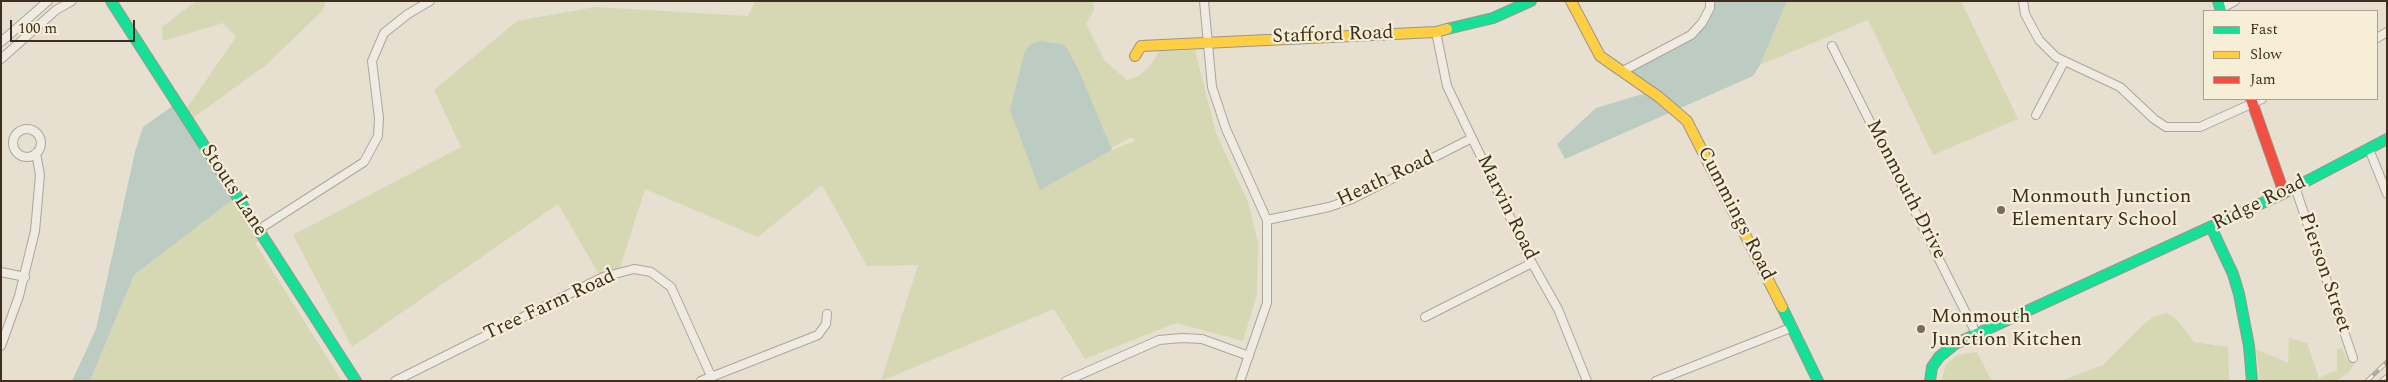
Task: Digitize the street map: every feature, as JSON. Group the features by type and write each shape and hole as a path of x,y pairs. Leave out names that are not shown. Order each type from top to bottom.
{"street":[{"path":"1,42 48,1"},
{"path":"1,60 56,10 72,1"},
{"name":"Stouts Lane","path":"111,1 356,381"},
{"path":"258,230 364,162 378,136 379,118 372,60 384,33 408,14 430,1"},
{"path":"1204,1 1212,87 1223,121 1267,220 1267,303 1240,381"},
{"name":"Stafford Road","path":"1135,56 1142,46 1436,32 1493,18 1531,1"},
{"name":"Cummings Road","path":"1571,1 1600,56 1623,71 1687,121 1793,328 1818,381"},
{"path":"1623,71 1690,35 1702,23 1710,8 1710,1"},
{"path":"2023,1 2025,14 2039,40 2056,57 2120,87 2154,119 2166,127 2200,127 2255,100 2284,193"},
{"path":"2220,7 2235,1"},
{"path":"28,18 36,28"},
{"name":"Marvin Road","path":"1436,32 1446,86 1532,263 1558,309 1586,381"},
{"name":"Monmouth Drive","path":"1832,46 1977,335"},
{"path":"2036,115 2064,62"},
{"name":"Heath Road","path":"1267,220 1329,207 1352,198 1472,138"},
{"name":"Ridge Road","path":"1930,381 1932,367 1938,357 1955,344 2295,188 2387,139"},
{"path":"2369,149 2387,194"},
{"path":"1,346 25,277 35,230 40,192 39,166 36,153"},
{"name":"Pierson Street","path":"2295,188 2352,358"},
{"path":"2211,227 2233,274 2239,294 2249,346 2252,381"},
{"path":"1426,317 1532,263"},
{"name":"Tree Farm Road","path":"395,381 603,277 634,269 651,272 671,287 711,376"},
{"path":"1,272 25,277"},
{"path":"701,381 818,335 826,324 827,314"},
{"path":"1656,381 1793,328"},
{"path":"1066,381 1159,340 1166,339 1202,339 1249,356"}],"green space":[{"path":"196,1 326,1 323,10 266,65 193,118 190,128 187,108 236,37 223,23 163,41 162,27"},
{"path":"755,1 1093,1 1094,10 1086,24 1105,61 1127,80 1139,76 1150,66 1159,51 1195,50 1216,133 1248,202 1258,243 1257,294 1243,341 1176,323 1085,359 1054,309 881,381 918,265 867,266 822,185 758,237 645,189 618,274 603,281 558,204 352,347 293,235 461,147 434,90 517,21 595,7 748,16","holes":["1080,73 1111,148 1131,137 1135,141 1112,150 1040,190"]},
{"path":"1787,1 1961,1 2018,119 1933,155 1868,20 1760,65"},
{"path":"240,194 266,237 255,243 342,381 90,381 134,275"},
{"path":"2167,313 2178,321 2194,342 2228,347 2229,381 2061,381 2103,365 2143,325 2153,317"},
{"path":"2289,338 2307,343 2319,378 2337,370 2337,349 2342,348 2347,360 2356,361 2349,372 2337,381 2260,381 2256,349 2288,363"},
{"path":"1977,352 1992,381 1941,381 1946,365 1957,355"}],"shaded area":[{"path":"1708,1 1787,1 1760,65 1753,76 1565,159 1557,144 1596,108 1649,92 1621,72 1706,24"},
{"path":"1041,41 1065,45 1080,73 1112,150 1040,190 1010,110 1025,51 1031,44"},
{"path":"181,100 187,108 190,128 240,194 134,275 90,381 72,381 96,329 135,152 143,127"}],"railway":[{"path":"2367,381 2387,362"},
{"path":"2381,381 2387,376"}],"traffic: fast":[{"path":"111,1 356,381"},
{"path":"1447,29 1493,18 1531,1"},
{"path":"2218,1 2221,10"},
{"path":"1930,381 1932,367 1939,357 1955,344 2284,193 2387,139"},
{"path":"2211,227 2233,274 2239,294 2249,346 2252,381"},
{"path":"1782,307 1818,381"}],"traffic: slow":[{"path":"1571,1 1600,56 1659,97 1687,121 1782,307"},
{"path":"1135,56 1141,46 1436,32 1447,29"}],"traffic: jam":[{"path":"2251,100 2284,193"}],"place":[{"name":"Monmouth Junction Elementary School","path":"2001,210"},
{"name":"Monmouth Junction Kitchen","path":"1921,329"}]}
